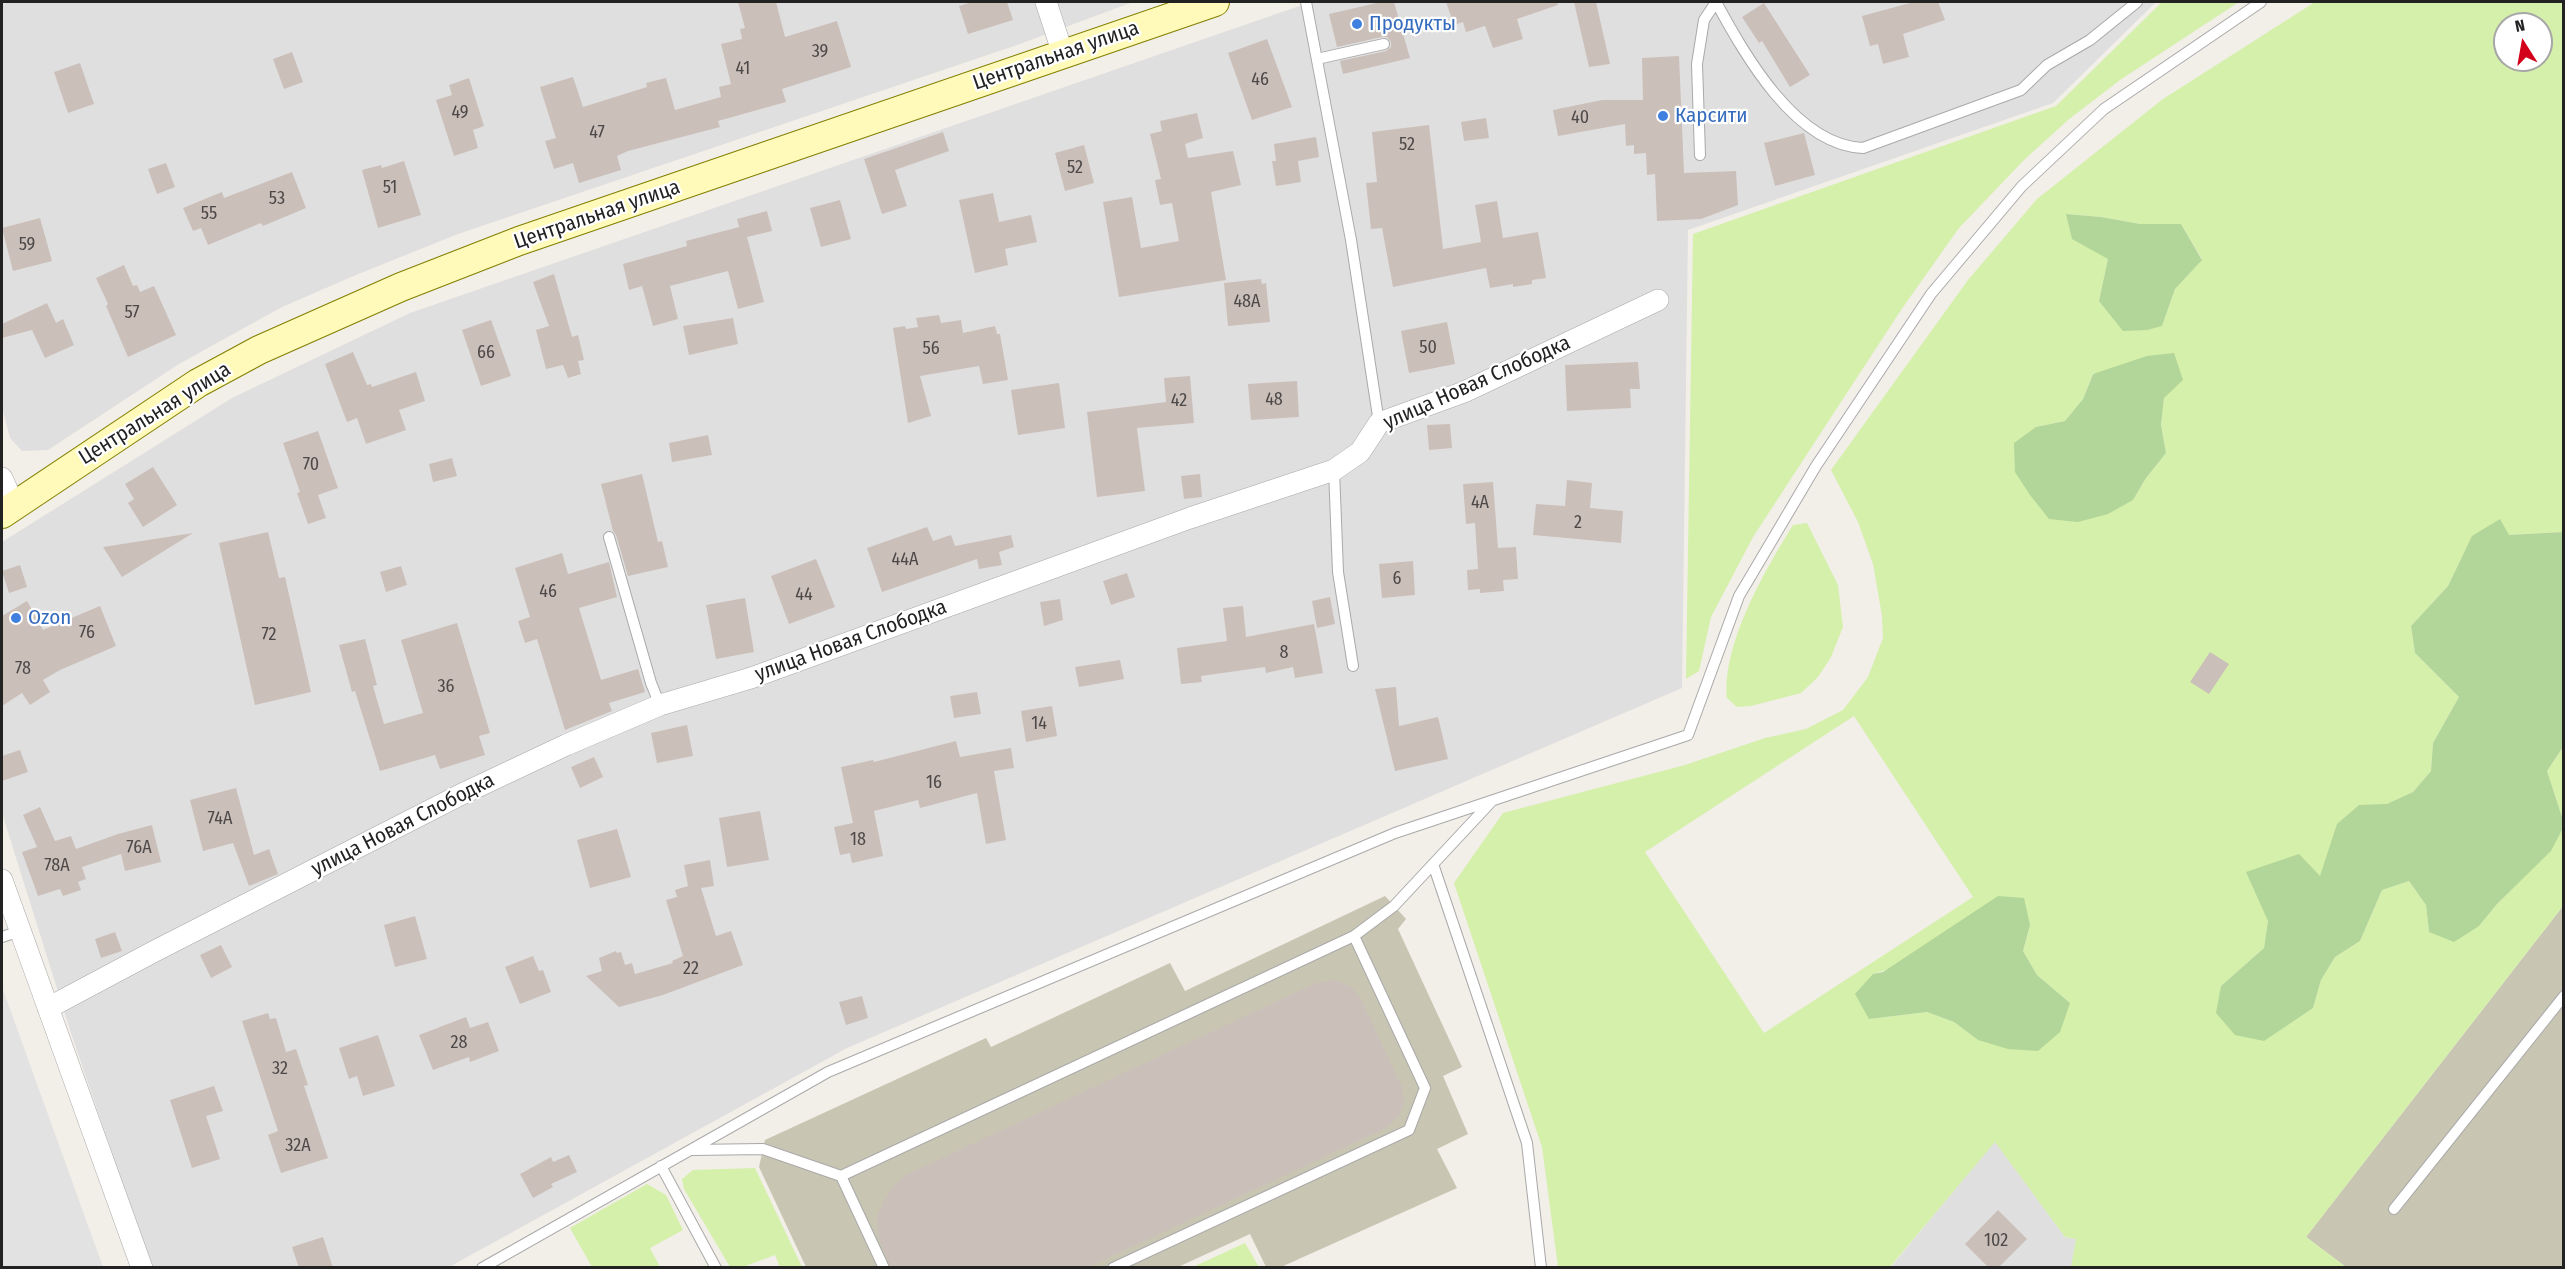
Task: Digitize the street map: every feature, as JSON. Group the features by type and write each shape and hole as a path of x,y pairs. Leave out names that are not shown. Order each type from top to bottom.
{"main road":[{"name":"Центральная улица","path":"8,509 198,383 316,323 519,241 1215,2"}],"street":[{"path":"1046,2 1063,54"},
{"name":"улица Новая Слободка","path":"48,1008 460,795 660,705 751,678 1190,518 1334,470 1360,452 1379,423 1464,392 1658,300"},
{"path":"2,478 8,509"},
{"path":"2,880 11,934 48,1008 142,1268"}],"lane":[{"path":"1306,2 1351,240 1379,423"},
{"path":"1700,155 1697,64 1704,20 1716,2 1769,84 1798,119 1826,138 1847,148 1863,148 2021,90 2047,65 2090,40 2137,2"},
{"path":"482,1268 828,1072 1395,832 1688,735 1739,596 1816,466 1931,294 2022,186 2104,109 2261,2"},
{"path":"1317,59 1384,44"},
{"path":"1334,470 1338,572 1353,666"},
{"path":"609,537 651,683 660,705"},
{"path":"689,1150 763,1149 841,1176 1354,936 1394,906 1493,800"},
{"path":"1433,864 1527,1143 1541,1268"},
{"path":"1113,1268 1409,1130 1425,1088 1354,936"},
{"path":"2394,1209 2564,996"},
{"path":"661,1166 716,1268"},
{"path":"841,1176 884,1268"}],"shaded area":[{"path":"2,2 1133,2 1017,45 458,234 356,275 282,307 179,364 48,450 22,451 10,438 2,407"},
{"path":"1311,2 2156,2 2053,103 1688,230 1682,688 847,1048 449,1267 151,1267 71,1033 2,813 2,542 232,398 410,313"},
{"path":"1385,896 1406,919 1398,929 1462,1067 1443,1076 1468,1134 1437,1149 1457,1188 1281,1267 1266,1267 1250,1234 1178,1267 806,1267 759,1167 765,1140 986,1038 991,1047 1170,963 1185,991"},
{"path":"2563,906 2563,1267 2346,1267 2306,1237"},
{"path":"2,987 103,1267 2,1267"},
{"path":"1995,1141 2065,1237 2077,1239 2071,1267 1890,1268"}],"green space":[{"path":"2162,2 2239,2 2120,80 2068,120 2024,160 1959,228 1901,310 1753,537 1711,617 1699,671 1686,679 1693,234 2056,106"},
{"path":"2315,2 2563,2 2563,532 2472,537 2448,586 2411,626 2415,653 2459,697 2433,743 2431,771 2413,792 2387,805 2359,805 2320,876 2268,921 2264,948 2221,986 2313,1008 2321,980 2335,957 2360,941 2382,890 2409,881 2426,905 2429,932 2479,926 2497,904 2550,851 2563,828 2563,906 2306,1237 2346,1267 2071,1267 2076,1239 2065,1237 1995,1142 1890,1267 1558,1267 1542,1147 1454,883 1503,813 1685,765 1765,738 1806,729 1843,710 1868,677 1883,638 1882,616 1873,564 1858,522 1831,470 1968,280 2037,199 2163,99","holes":["2066,214 2140,224 2181,224 2202,259 2175,289 2162,326 2099,301 2108,259","2093,373 2164,398 2161,425 2166,453 2146,478 2133,500 2036,427 2065,421 2083,399","1854,716 1973,897 1764,1033 1645,852","2030,925 2023,951 2037,975 2070,1003 1978,1040 1954,1022 1927,1012 1869,1019 1873,974"]},
{"path":"2066,214 2140,224 2181,224 2202,260 2175,289 2162,326 2147,330 2123,331 2099,301 2108,259 2072,239"},
{"path":"2174,353 2183,380 2164,398 2161,425 2166,453 2146,478 2133,500 2108,514 2078,522 2049,519 2015,472 2014,443 2036,427 2065,421 2083,399 2093,374 2147,356"},
{"path":"2500,519 2509,535 2563,532 2563,747 2547,771 2563,820 2563,828 2551,851 2497,904 2479,926 2454,942 2429,932 2426,905 2409,881 2382,890 2360,941 2335,957 2321,980 2313,1008 2264,1041 2235,1035 2216,1013 2221,986 2264,948 2268,921 2246,872 2299,854 2320,876 2337,824 2359,805 2387,804 2413,792 2431,771 2433,743 2459,697 2415,653 2411,626 2448,586 2472,536"},
{"path":"1807,523 1838,585 1843,627 1831,657 1818,677 1801,693 1751,706 1737,707 1727,698 1727,677 1738,631 1758,585 1793,525"},
{"path":"2563,747 2563,820 2547,771"},
{"path":"1998,896 2024,898 2030,925 2023,951 2037,975 2070,1003 2060,1032 2038,1051 2008,1049 1978,1040 1954,1022 1927,1012 1869,1019 1855,994 1873,974 1883,972"},
{"path":"755,1168 802,1267 780,1267 775,1255 743,1267 730,1267 684,1189 682,1179 693,1170"},
{"path":"647,1184 666,1195 683,1230 650,1248 660,1267 592,1267 570,1228"},
{"path":"1245,1243 1259,1267 1193,1267"}],"building":[{"path":"738,2 776,2 785,37 837,21 851,67 782,89 786,102 718,121 720,127 628,151 617,156 621,170 579,183 573,163 554,169 545,141 556,138 540,87 573,77 583,107 647,87 646,83 666,78 675,110 721,97 719,87 731,84 721,44 742,39 740,29 745,28"},
{"path":"972,2 1007,2 1013,20 968,34 959,6"},
{"path":"1381,2 1394,2 1410,58 1343,74 1340,61 1386,51 1391,47 1391,42 1387,37 1382,37 1337,47 1329,14"},
{"path":"1446,2 1557,2 1558,5 1517,19 1523,39 1493,48 1485,26 1466,32 1463,22 1454,25"},
{"path":"1574,2 1596,2 1610,64 1589,67"},
{"path":"1914,2 1938,2 1945,20 1903,34 1909,57 1883,64 1878,44 1870,46 1862,16"},
{"path":"1764,3 1810,75 1790,87 1762,41 1759,43 1742,17"},
{"path":"1267,39 1292,107 1252,120 1228,53"},
{"path":"292,52 303,82 284,89 273,59"},
{"path":"1679,56 1684,173 1736,171 1738,205 1701,219 1657,221 1655,174 1647,175 1646,153 1634,154 1634,145 1626,146 1625,124 1558,136 1553,110 1602,100 1643,100 1642,58"},
{"path":"80,63 94,104 68,113 54,72"},
{"path":"469,78 484,126 473,130 478,148 454,156 436,100 452,95 449,85"},
{"path":"1197,113 1203,138 1185,144 1188,158 1233,151 1241,185 1211,192 1226,280 1119,297 1103,202 1132,197 1141,248 1179,241 1172,203 1160,205 1155,180 1161,179 1150,134 1162,131 1160,121"},
{"path":"1486,118 1489,138 1464,141 1461,122"},
{"path":"1429,125 1443,249 1481,242 1475,205 1497,201 1503,238 1538,232 1546,278 1532,280 1532,284 1513,287 1513,284 1490,288 1486,268 1393,287 1382,228 1371,229 1366,183 1377,182 1372,132"},
{"path":"943,132 949,151 895,170 907,206 882,214 864,159"},
{"path":"1804,133 1815,175 1775,186 1764,143"},
{"path":"1316,137 1319,157 1298,161 1301,182 1276,186 1272,161 1276,161 1274,144"},
{"path":"1084,145 1094,183 1065,191 1055,153"},
{"path":"404,161 421,215 378,228 362,170 381,165 382,168"},
{"path":"166,163 175,187 157,194 148,169"},
{"path":"292,172 306,208 263,226 261,223 208,245 201,228 193,231 183,208 222,192 224,198"},
{"path":"993,193 999,222 1031,215 1037,242 1005,249 1008,265 975,273 959,200"},
{"path":"840,200 851,239 821,247 810,208"},
{"path":"767,211 772,231 747,237 764,302 738,309 728,271 670,286 678,319 653,326 642,286 629,290 623,264 687,246 686,241 739,227 737,219"},
{"path":"40,218 52,261 13,271 2,228"},
{"path":"124,265 133,286 137,285 140,292 154,286 176,335 128,357 96,278"},
{"path":"554,274 572,337 578,335 584,360 578,361 581,374 568,378 563,365 546,369 536,330 549,326 533,282"},
{"path":"1261,279 1262,284 1266,283 1270,322 1228,326 1224,283"},
{"path":"47,303 56,323 63,319 74,345 45,358 32,330 2,338 2,324"},
{"path":"939,315 941,323 961,320 963,333 995,326 997,334 1000,334 1008,380 983,384 979,366 920,376 931,416 908,423 893,328 918,327 916,318"},
{"path":"733,318 738,344 689,355 683,326"},
{"path":"491,320 511,376 481,386 462,330"},
{"path":"1447,322 1455,364 1409,373 1401,331"},
{"path":"353,352 367,385 371,384 372,387 416,372 425,401 399,410 406,430 366,444 357,418 347,422 325,364"},
{"path":"1638,362 1640,389 1630,389 1631,408 1567,411 1565,365"},
{"path":"1190,376 1194,423 1137,428 1145,491 1097,497 1087,412 1166,402 1164,378"},
{"path":"1297,381 1299,417 1251,420 1248,384"},
{"path":"1059,383 1065,428 1018,435 1011,390"},
{"path":"1450,424 1452,448 1429,450 1427,425"},
{"path":"318,431 338,488 318,495 326,518 308,524 283,443"},
{"path":"708,435 712,455 672,462 669,443"},
{"path":"452,458 457,476 433,482 429,464"},
{"path":"153,467 177,505 143,527 128,503 134,499 125,484"},
{"path":"642,474 658,542 662,541 668,567 628,576 601,484"},
{"path":"1200,474 1202,497 1184,499 1181,476"},
{"path":"1567,480 1592,483 1590,508 1623,511 1621,543 1533,535 1536,504 1565,506"},
{"path":"1493,482 1498,548 1516,547 1518,579 1503,580 1504,591 1480,593 1480,589 1468,590 1467,570 1478,569 1475,523 1466,524 1463,484"},
{"path":"927,527 933,541 951,535 955,546 1011,535 1014,547 999,552 1002,565 979,569 977,559 882,592 867,548"},
{"path":"268,532 279,578 285,577 311,692 255,705 219,543"},
{"path":"193,533 122,577 103,547"},
{"path":"562,553 568,574 609,562 617,597 579,608 601,680 638,669 645,692 609,703 612,711 565,730 537,639 525,643 518,621 530,617 515,568"},
{"path":"816,559 835,607 789,624 771,576"},
{"path":"1413,561 1415,595 1382,598 1379,564"},
{"path":"20,565 27,587 9,593 2,571"},
{"path":"401,566 407,585 386,592 380,572"},
{"path":"1127,573 1135,597 1111,605 1103,581"},
{"path":"1330,597 1335,624 1317,628 1312,601"},
{"path":"745,598 754,652 716,659 706,605"},
{"path":"1060,599 1063,620 1044,626 1040,602"},
{"path":"27,601 43,630 100,606 116,646 60,670 43,680 50,692 30,705 22,693 2,706 2,616"},
{"path":"1243,606 1246,637 1314,624 1323,673 1295,678 1293,667 1266,673 1265,667 1201,676 1202,682 1181,684 1177,648 1227,641 1223,608"},
{"path":"457,623 490,733 479,736 485,755 440,769 435,755 380,771 355,691 352,692 339,645 365,639 377,685 373,686 384,724 423,713 401,640"},
{"path":"2210,652 2229,664 2209,694 2190,682"},
{"path":"1120,660 1124,679 1079,687 1075,667"},
{"path":"1396,687 1399,726 1438,717 1448,759 1395,771 1375,689"},
{"path":"977,692 981,714 954,718 950,696"},
{"path":"1052,706 1057,736 1026,742 1021,711"},
{"path":"687,725 693,756 657,763 651,733"},
{"path":"956,741 960,757 1011,748 1014,768 994,771 1006,840 986,844 977,793 920,808 918,800 874,811 883,856 852,863 850,853 840,855 834,827 853,823 841,767 873,760 874,762"},
{"path":"20,750 28,772 2,781 2,756"},
{"path":"594,757 603,777 580,788 571,767"},
{"path":"236,788 254,855 269,849 278,874 249,886 233,843 203,851 190,800"},
{"path":"40,807 55,841 71,836 76,849 152,825 161,862 125,871 121,854 82,867 86,879 78,882 81,890 63,896 60,889 38,896 22,852 37,847 23,815"},
{"path":"760,811 769,860 727,867 719,818"},
{"path":"617,829 631,877 590,888 577,840"},
{"path":"710,860 714,886 701,888 716,936 731,931 743,965 663,995 619,1007 586,976 602,971 599,958 616,951 621,952 625,965 632,963 635,974 673,963 672,961 683,956 666,900 677,897 675,890 688,886 684,865"},
{"path":"415,916 427,959 395,967 384,925"},
{"path":"115,932 122,951 101,958 95,939"},
{"path":"221,945 232,967 211,978 200,955"},
{"path":"533,956 539,971 543,970 551,992 520,1004 505,967"},
{"path":"1334,980 1350,986 1360,997 1402,1087 1404,1104 1398,1117 1384,1129 1086,1268 891,1268 879,1239 877,1216 893,1187 906,1175 1316,983"},
{"path":"862,996 868,1018 846,1025 839,1002"},
{"path":"268,1013 270,1019 276,1018 286,1052 296,1049 308,1085 304,1086 328,1158 281,1173 268,1135 278,1131 242,1021"},
{"path":"466,1017 470,1028 488,1022 499,1051 470,1062 469,1057 433,1070 419,1035"},
{"path":"378,1035 395,1086 363,1096 357,1076 349,1079 339,1048"},
{"path":"214,1086 223,1111 206,1116 220,1159 192,1168 170,1100"},
{"path":"569,1155 577,1172 551,1184 553,1187 533,1198 520,1174 551,1157 553,1162"},
{"path":"1998,1210 2027,1239 1998,1268 1989,1268 1965,1244"},
{"path":"323,1237 333,1268 299,1268 292,1247"}],"place":[{"name":"Продукты","path":"1357,24"},
{"name":"Карсити","path":"1663,116"},
{"name":"Ozon","path":"16,618"}]}
